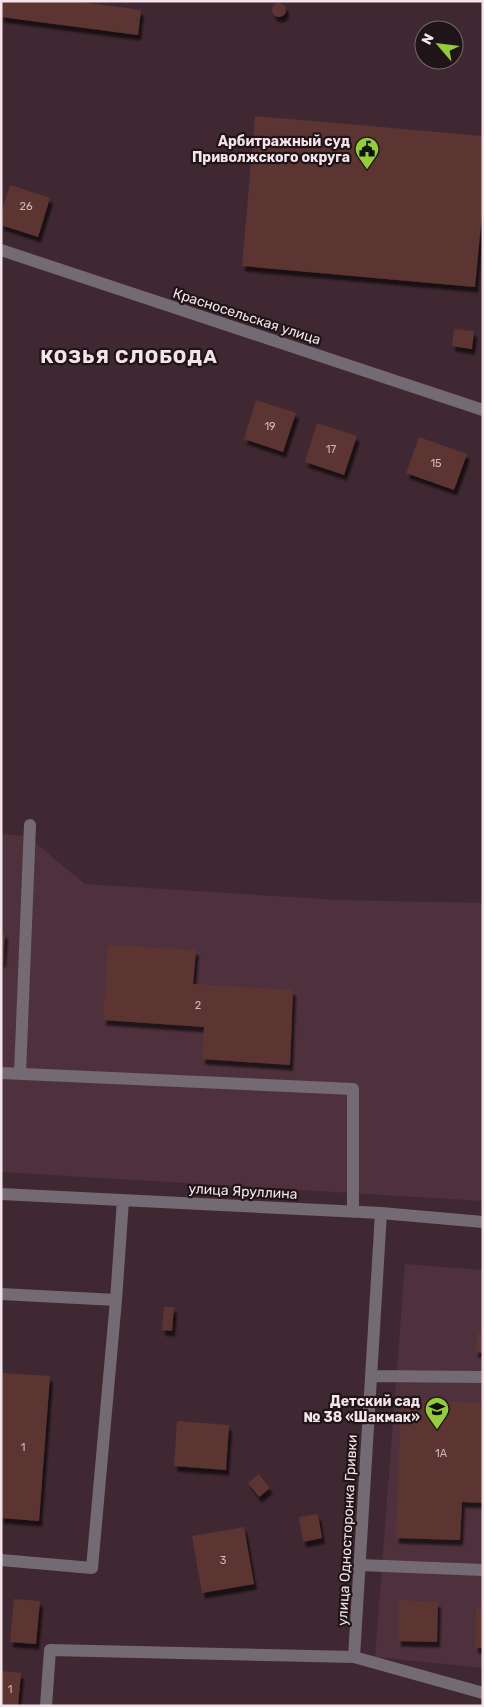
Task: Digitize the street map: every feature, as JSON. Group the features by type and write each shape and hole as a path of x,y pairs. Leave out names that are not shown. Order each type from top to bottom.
{"street":[{"name":"Красносельская улица","path":"1,250 483,410"},
{"path":"20,1074 30,825"},
{"path":"1,1073 353,1089 353,1212"},
{"name":"улица Яруллина","path":"1,1194 381,1213 483,1222"},
{"path":"1,1560 92,1568 123,1200"},
{"name":"улица Односторонка Гривки","path":"354,1657 381,1213"},
{"path":"1,1294 116,1300"},
{"path":"371,1376 483,1377"},
{"path":"360,1565 483,1570"},
{"path":"46,1706 50,1650 354,1657 483,1693"}],"shaded area":[{"path":"1,834 27,836 85,884 339,900 483,903 483,1201 1,1172"},
{"name":"Детский сад № 38 «Шакмак»","path":"405,1264 483,1270 483,1668 375,1657"}],"building":[{"path":"1,1 74,1 141,10 138,35 1,17"},
{"path":"276,3 282,3 286,10 282,17 276,17 272,13 272,7"},
{"name":"Арбитражный суд Приволжского округа","path":"255,116 483,136 483,203 475,287 242,266"},
{"path":"10,185 50,198 38,237 1,225 1,213"},
{"path":"454,329 474,331 472,349 452,346"},
{"path":"256,400 296,413 283,452 244,439"},
{"path":"317,423 357,436 344,475 305,462"},
{"path":"419,437 467,454 454,490 406,473"},
{"path":"1,933 5,933 3,962 1,962"},
{"path":"108,945 196,950 193,984 293,990 290,1065 202,1059 204,1027 103,1020"},
{"path":"164,1307 174,1307 172,1331 162,1330"},
{"path":"478,1333 483,1333 483,1353 475,1352"},
{"path":"1,1373 50,1376 39,1521 1,1518"},
{"path":"401,1400 483,1403 483,1503 462,1502 460,1540 396,1538"},
{"path":"177,1421 229,1425 226,1470 174,1466"},
{"path":"259,1474 270,1488 259,1497 248,1483"},
{"path":"318,1514 322,1538 303,1542 299,1517"},
{"path":"244,1527 254,1584 202,1593 192,1536"},
{"path":"14,1599 40,1601 36,1644 10,1642"},
{"path":"399,1600 438,1602 437,1642 398,1641"},
{"path":"476,1607 483,1607 483,1648 475,1648"},
{"path":"1,1671 21,1673 18,1706 1,1706"}],"place":[{"name":"Арбитражный суд Приволжского округа","path":"367,170"},
{"name":"Детский сад № 38 «Шакмак»","path":"437,1430"}],"district":[{"name":"КОЗЬЯ СЛОБОДА","path":"129,356"}]}
